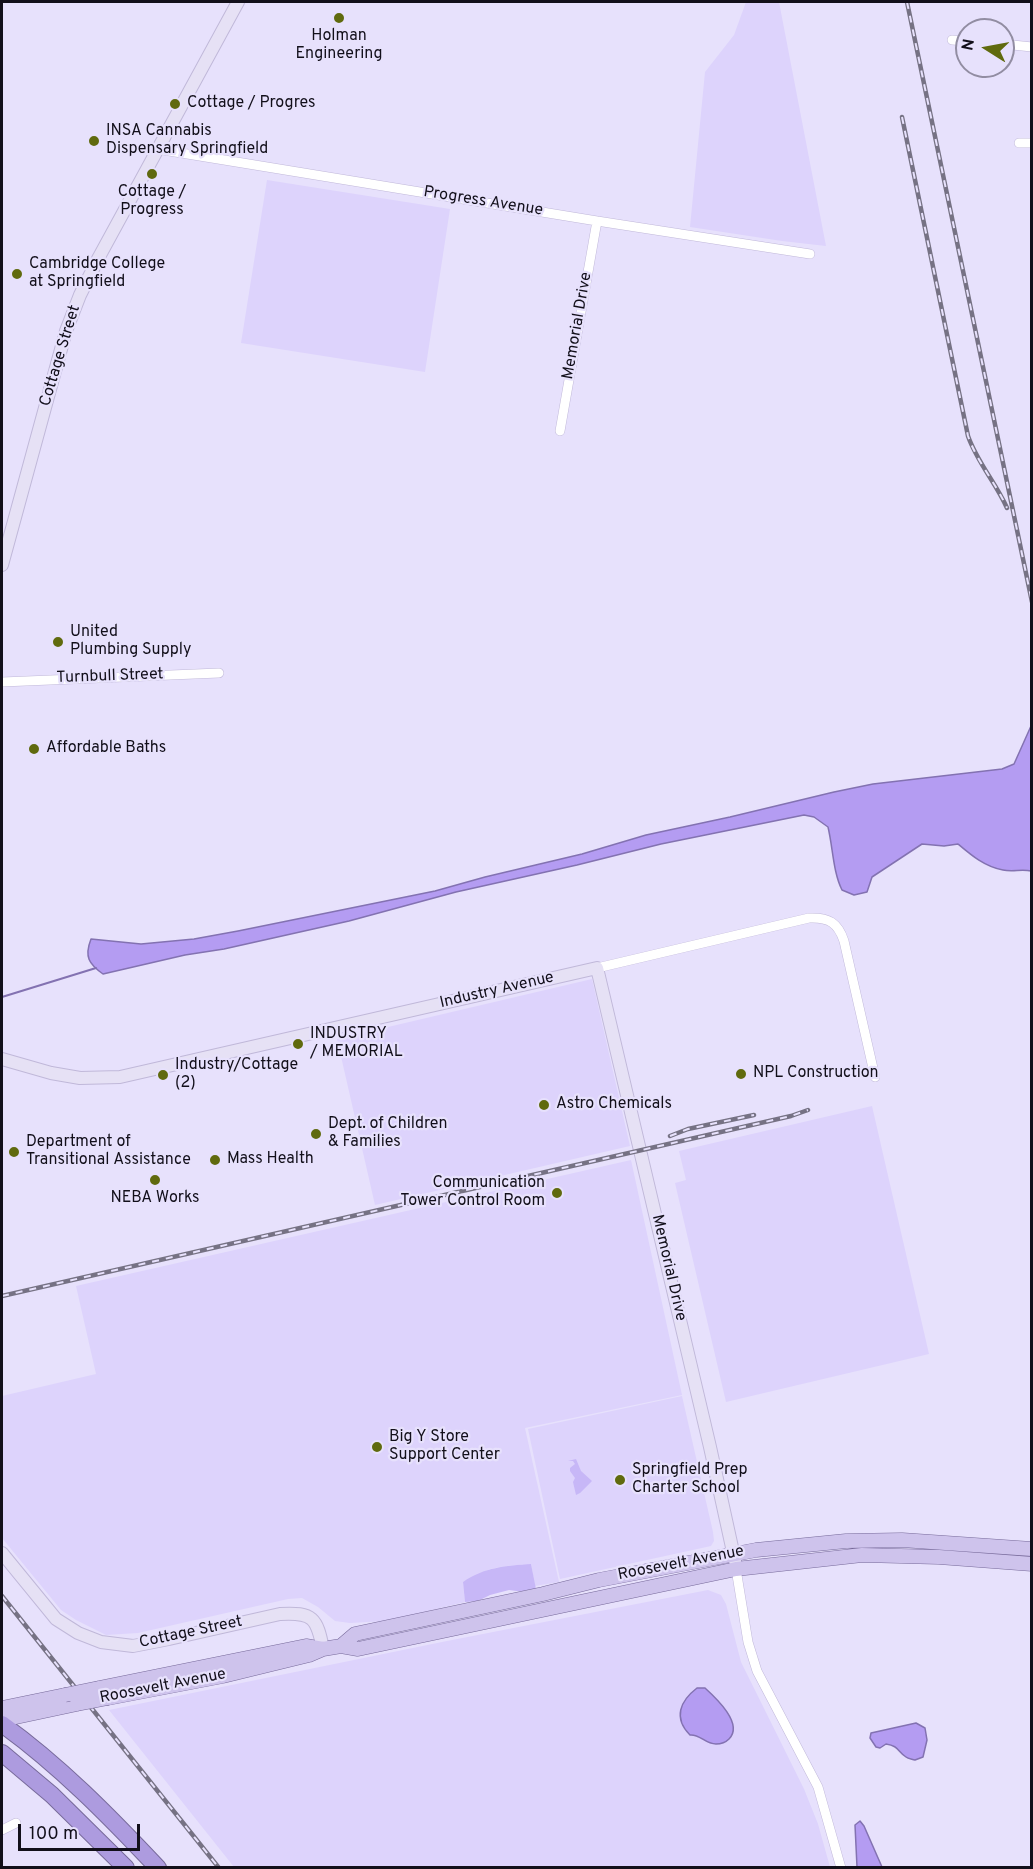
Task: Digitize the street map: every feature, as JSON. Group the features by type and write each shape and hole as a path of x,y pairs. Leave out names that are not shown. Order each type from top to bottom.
{"highway":[{"path":"8,1716 158,1868"},
{"path":"2,1753 52,1795 126,1868"}],"main road":[{"name":"Roosevelt Avenue","path":"341,1646 355,1634 599,1580 734,1553 846,1541 902,1540 1032,1549"},
{"name":"Roosevelt Avenue","path":"8,1716 77,1704 104,1693 306,1646 323,1649 341,1646 358,1649 736,1569 862,1555 939,1557 1032,1564"},
{"path":"543,1594 547,1610"},
{"path":"464,1610 467,1627"},
{"name":"Roosevelt Avenue","path":"8,1716 65,1695 104,1693"},
{"name":"Roosevelt Avenue","path":"2,1708 8,1716"}],"street":[{"name":"Cottage Street","path":"2,566 66,331 80,295 238,2"},
{"path":"1015,45 1032,47"},
{"path":"1019,143 1032,143"},
{"name":"Progress Avenue","path":"157,149 810,254"},
{"name":"Memorial Drive","path":"560,431 597,221"},
{"name":"Turnbull Street","path":"2,682 219,673"},
{"name":"Industry Avenue","path":"2,1059 80,1078 120,1077 809,918 819,918 836,924 840,929 875,1077"},
{"name":"Memorial Drive","path":"597,968 736,1569"},
{"name":"Cottage Street","path":"2,1553 56,1619 78,1633 101,1642 133,1646 280,1614 298,1613 310,1617 315,1623 320,1633 323,1649"},
{"path":"736,1569 748,1642 757,1671 818,1787 841,1868"},
{"path":"2,1830 16,1822"}],"shaded area":[{"path":"746,2 779,2 826,246 690,227 705,72 734,35"},
{"path":"267,180 450,209 425,372 241,343"},
{"path":"1031,726 1031,871 1006,871 990,866 958,844 944,846 922,844 872,877 867,892 854,895 842,890 839,883 828,827 814,817 804,815 661,844 456,892 349,921 103,974 89,960 88,951 91,939 141,944 194,939 238,931 435,891 582,854 646,835 834,792 873,784 1002,769 1014,764"},
{"path":"592,979 630,1146 375,1205 337,1039"},
{"path":"872,1106 929,1354 726,1402 675,1183 686,1180 679,1151"},
{"name":"Big Y Store Support Center","path":"631,1160 682,1395 525,1428 559,1582 535,1586 531,1564 507,1566 490,1569 463,1582 465,1602 387,1621 350,1623 335,1621 302,1598 288,1599 138,1633 106,1635 61,1610 2,1538 2,1396 96,1374 76,1286"},
{"name":"Springfield Prep Charter School","path":"682,1396 713,1532 714,1541 711,1546 560,1579 528,1429"},
{"path":"576,1459 581,1471 592,1481 576,1495 573,1482 575,1478 570,1471 575,1464 573,1461 568,1461"},
{"path":"531,1564 536,1589 524,1592 509,1590 478,1601 465,1602 463,1582 471,1577 496,1568"},
{"path":"708,1590 721,1595 726,1604 741,1662 804,1789 818,1824 830,1867 234,1867 109,1710 447,1641"},
{"path":"697,1688 705,1688 731,1719 733,1733 724,1742 716,1744 709,1742 690,1735 685,1729 680,1716 681,1710 686,1698"},
{"path":"916,1723 925,1728 927,1740 923,1757 915,1760 907,1758 896,1747 890,1745 876,1747 870,1738 871,1733"},
{"path":"860,1821 882,1867 857,1867 855,1825"}],"waterway":[{"path":"2,997 96,968"}],"railway":[{"path":"907,2 1032,602"},
{"path":"902,117 968,436 976,455 1007,508"},
{"path":"2,1296 791,1116 808,1110"},
{"path":"670,1136 688,1129 754,1115"},
{"path":"2,1596 219,1868"}],"place":[{"name":"Holman Engineering","path":"339,18"},
{"name":"Cottage / Progres","path":"175,104"},
{"name":"INSA Cannabis Dispensary Springfield","path":"94,141"},
{"name":"Cottage / Progress","path":"152,174"},
{"name":"Cambridge College at Springfield","path":"17,274"},
{"name":"United Plumbing Supply","path":"58,642"},
{"name":"Affordable Baths","path":"34,749"},
{"name":"INDUSTRY / MEMORIAL","path":"298,1044"},
{"name":"NPL Construction","path":"741,1074"},
{"name":"Industry/Cottage (2)","path":"163,1075"},
{"name":"Astro Chemicals","path":"544,1105"},
{"name":"Dept. of Children & Families","path":"316,1134"},
{"name":"Department of Transitional Assistance","path":"14,1152"},
{"name":"Mass Health","path":"215,1160"},
{"name":"NEBA Works","path":"155,1180"},
{"name":"Communication Tower Control Room","path":"557,1193"},
{"name":"Big Y Store Support Center","path":"377,1447"},
{"name":"Springfield Prep Charter School","path":"620,1480"}]}
